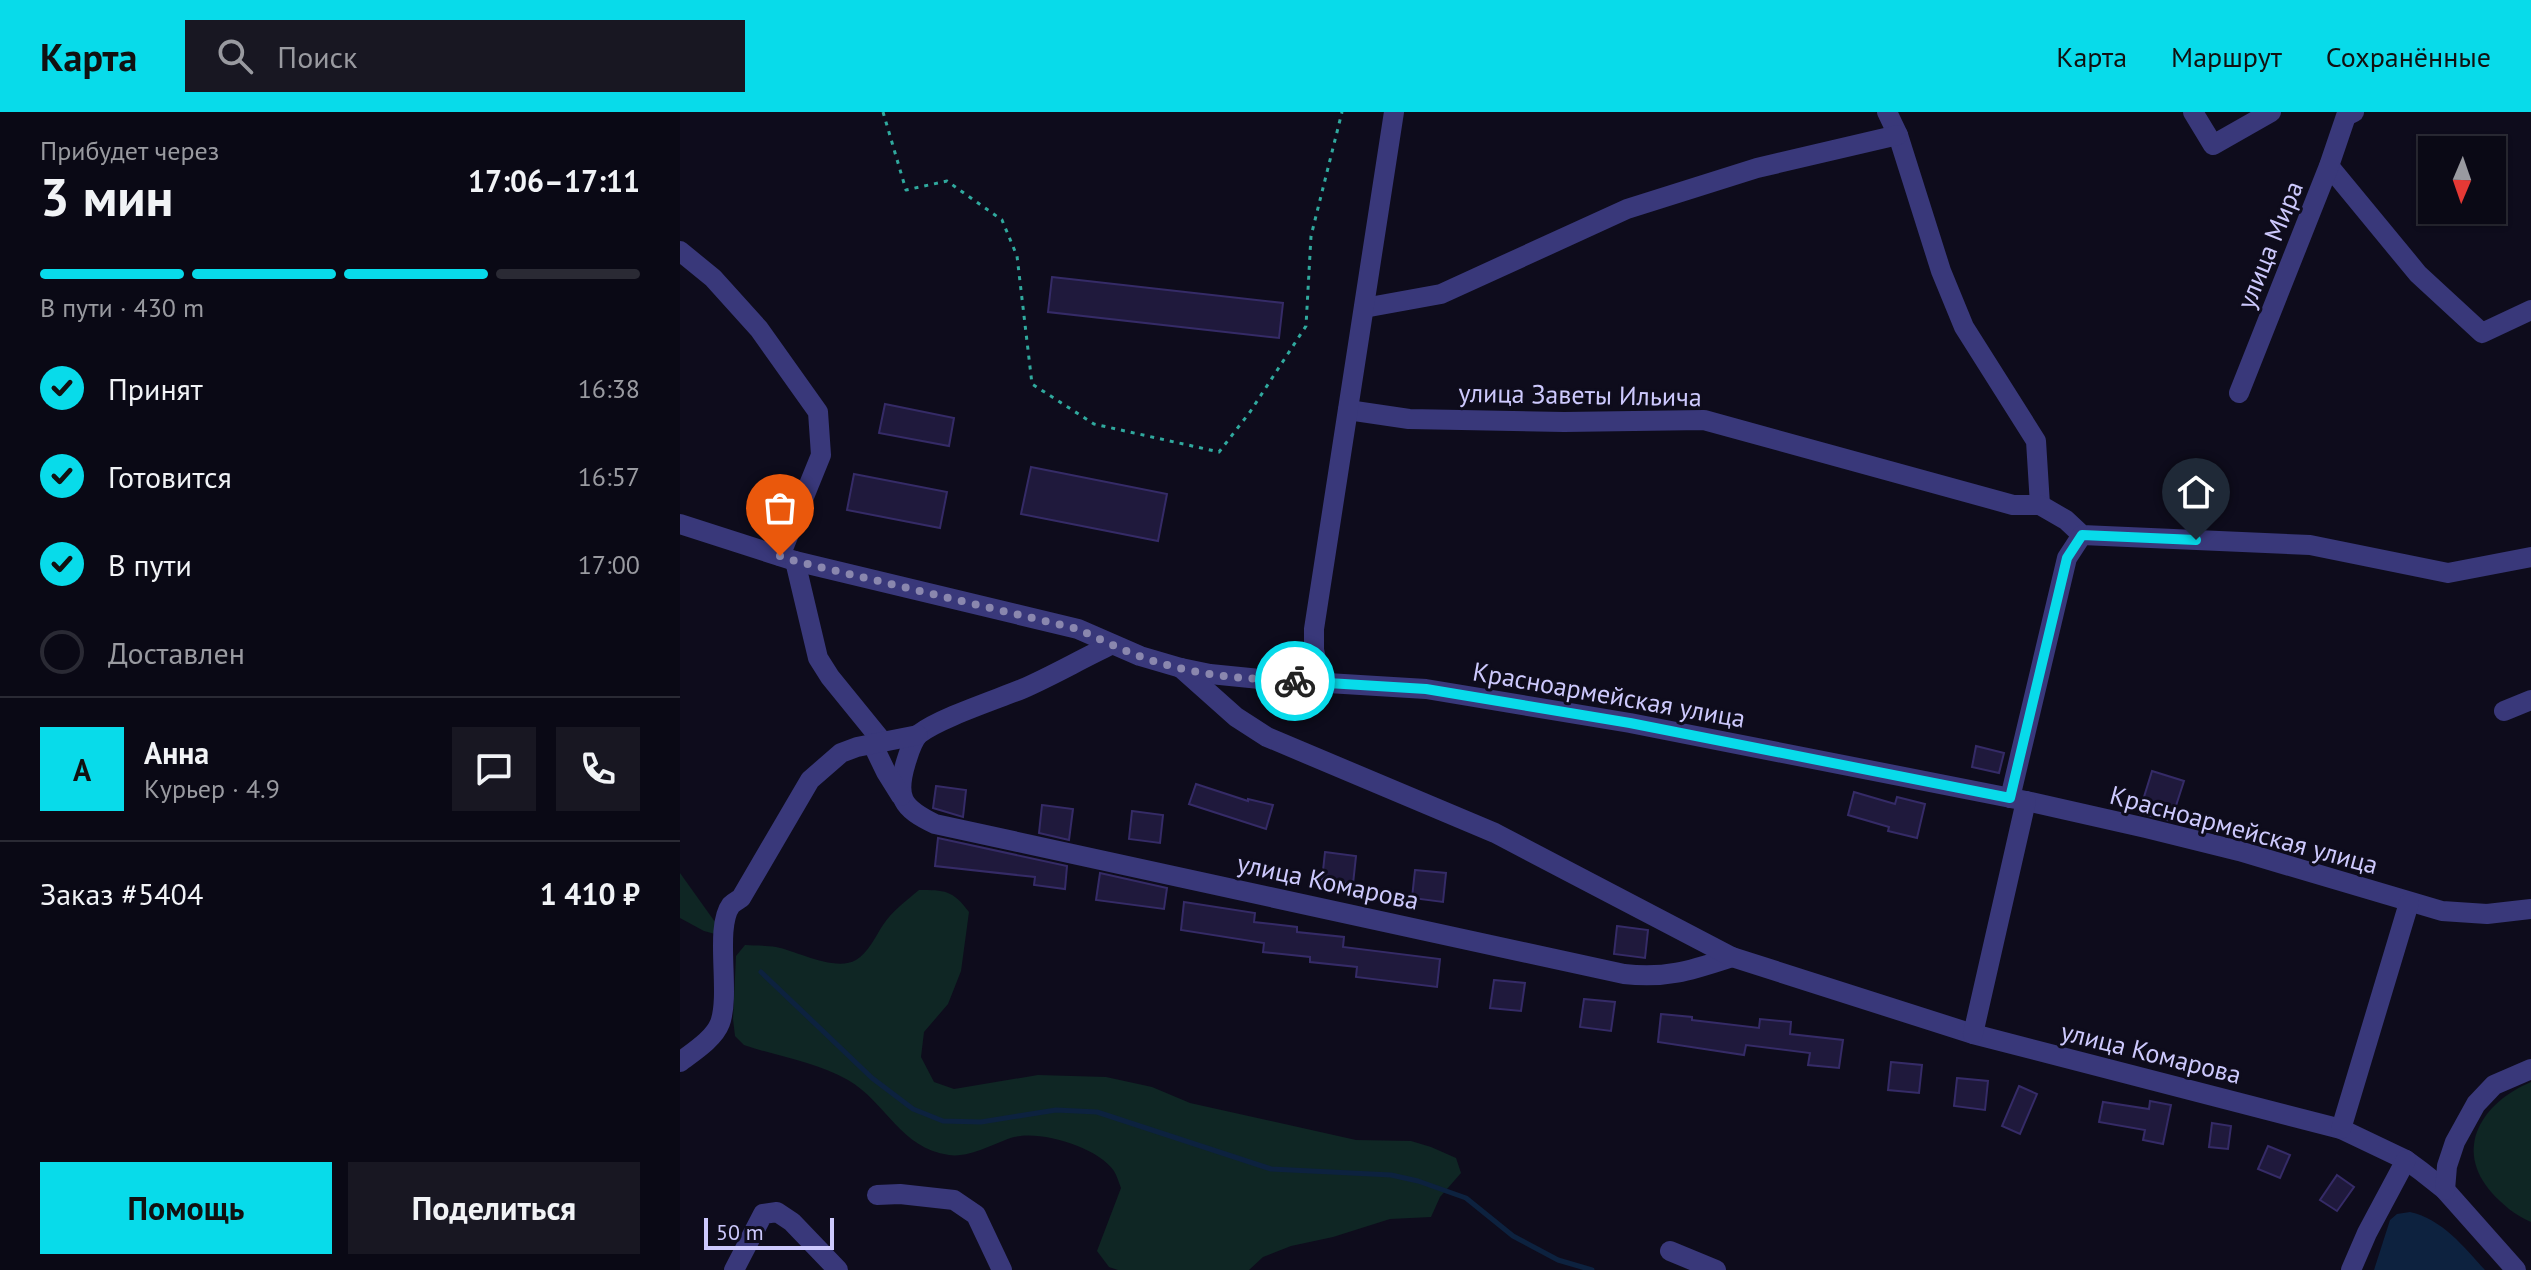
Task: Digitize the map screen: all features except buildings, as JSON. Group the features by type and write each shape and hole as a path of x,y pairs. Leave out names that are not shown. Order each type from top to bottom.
{"street":[{"path":"1321,682 1314,650 1314,629 1395,112"},
{"path":"1887,112 1898,135 1941,271 1964,327 2036,441 2040,505"},
{"path":"2193,112 2213,145 2271,112"},
{"name":"улица Мира","path":"2239,393 2329,166 2346,113"},
{"path":"1364,308 1441,294 1627,209 1757,168 1898,135"},
{"path":"2329,166 2418,274 2482,333 2531,310"},
{"path":"680,251 713,278 759,329 818,412 821,455 788,559 818,658 877,742 886,772 901,796"},
{"name":"улица Заветы Ильича","path":"1348,410 1409,419 1564,422 1704,420 2013,505 2040,505 2066,520 2082,535"},
{"name":"Красноармейская улица","path":"680,524 788,559 1078,629 1111,645 1181,668 1210,674 1441,691 1630,723 2018,799 2239,851 2442,911 2487,914 2531,909"},
{"path":"1973,1034 2067,558 2082,535 2310,545 2448,573 2531,557"},
{"path":"680,1062 704,1044 720,1025 724,1000 724,930 731,906 741,898 810,780 841,753 877,742 918,735 1111,645"},
{"name":"улица Комарова","path":"1181,668 1236,717 1267,737 1495,833 1732,957 1973,1034 2341,1129 2406,1160 2445,1190 2516,1270"},
{"path":"2504,711 2531,700"},
{"path":"901,796 899,784 918,735"},
{"name":"улица Комарова","path":"901,796 913,814 935,824 1624,974 1647,977 1672,975 1732,957"},
{"path":"2341,1129 2409,903"},
{"path":"2445,1190 2447,1166 2455,1142 2476,1104 2494,1085 2531,1069"},
{"path":"2351,1270 2384,1198 2406,1160"},
{"path":"877,1195 900,1194 954,1200 976,1215 1002,1270"},
{"path":"734,1270 763,1214 777,1212 792,1222 838,1270"},
{"path":"1670,1251 1716,1270"}],"path":[{"path":"883,112 906,190 947,181 1002,220 1017,256 1032,384 1094,424 1219,452 1250,412 1306,326 1311,236 1342,112"}],"green space":[{"path":"680,873 715,922 715,934 680,918"},
{"path":"919,890 947,893 958,899 969,912 961,971 948,1004 924,1032 921,1057 934,1082 954,1089 1038,1075 1106,1077 1152,1087 1190,1103 1356,1140 1411,1141 1456,1158 1461,1173 1440,1197 1431,1217 1390,1219 1291,1246 1263,1257 1249,1270 1118,1270 1109,1267 1097,1251 1121,1188 1114,1171 1095,1155 1068,1142 1025,1135 965,1154 949,1155 932,1151 906,1134 848,1080 810,1064 744,1045 735,1036 736,956 745,945 776,947 827,962 847,963 865,953 891,915"},
{"path":"2531,1082 2531,1222 2492,1193 2480,1176 2474,1159 2474,1143 2478,1128 2499,1101"}],"water":[{"path":"2410,1212 2442,1227 2485,1270 2374,1270 2390,1220 2397,1214"}],"waterway":[{"path":"761,972 872,1078 913,1109 943,1121 981,1122 1056,1110 1097,1112 1271,1169 1391,1175 1418,1181 1466,1198 1513,1236 1558,1260 1592,1270"}],"way so far":[{"path":"780,556 1036,617 1078,629 1111,645 1171,666 1210,674 1295,681"}],"route":[{"path":"1295,681 1426,689 1630,723 2010,798 2067,558 2082,535 2196,540"}]}
